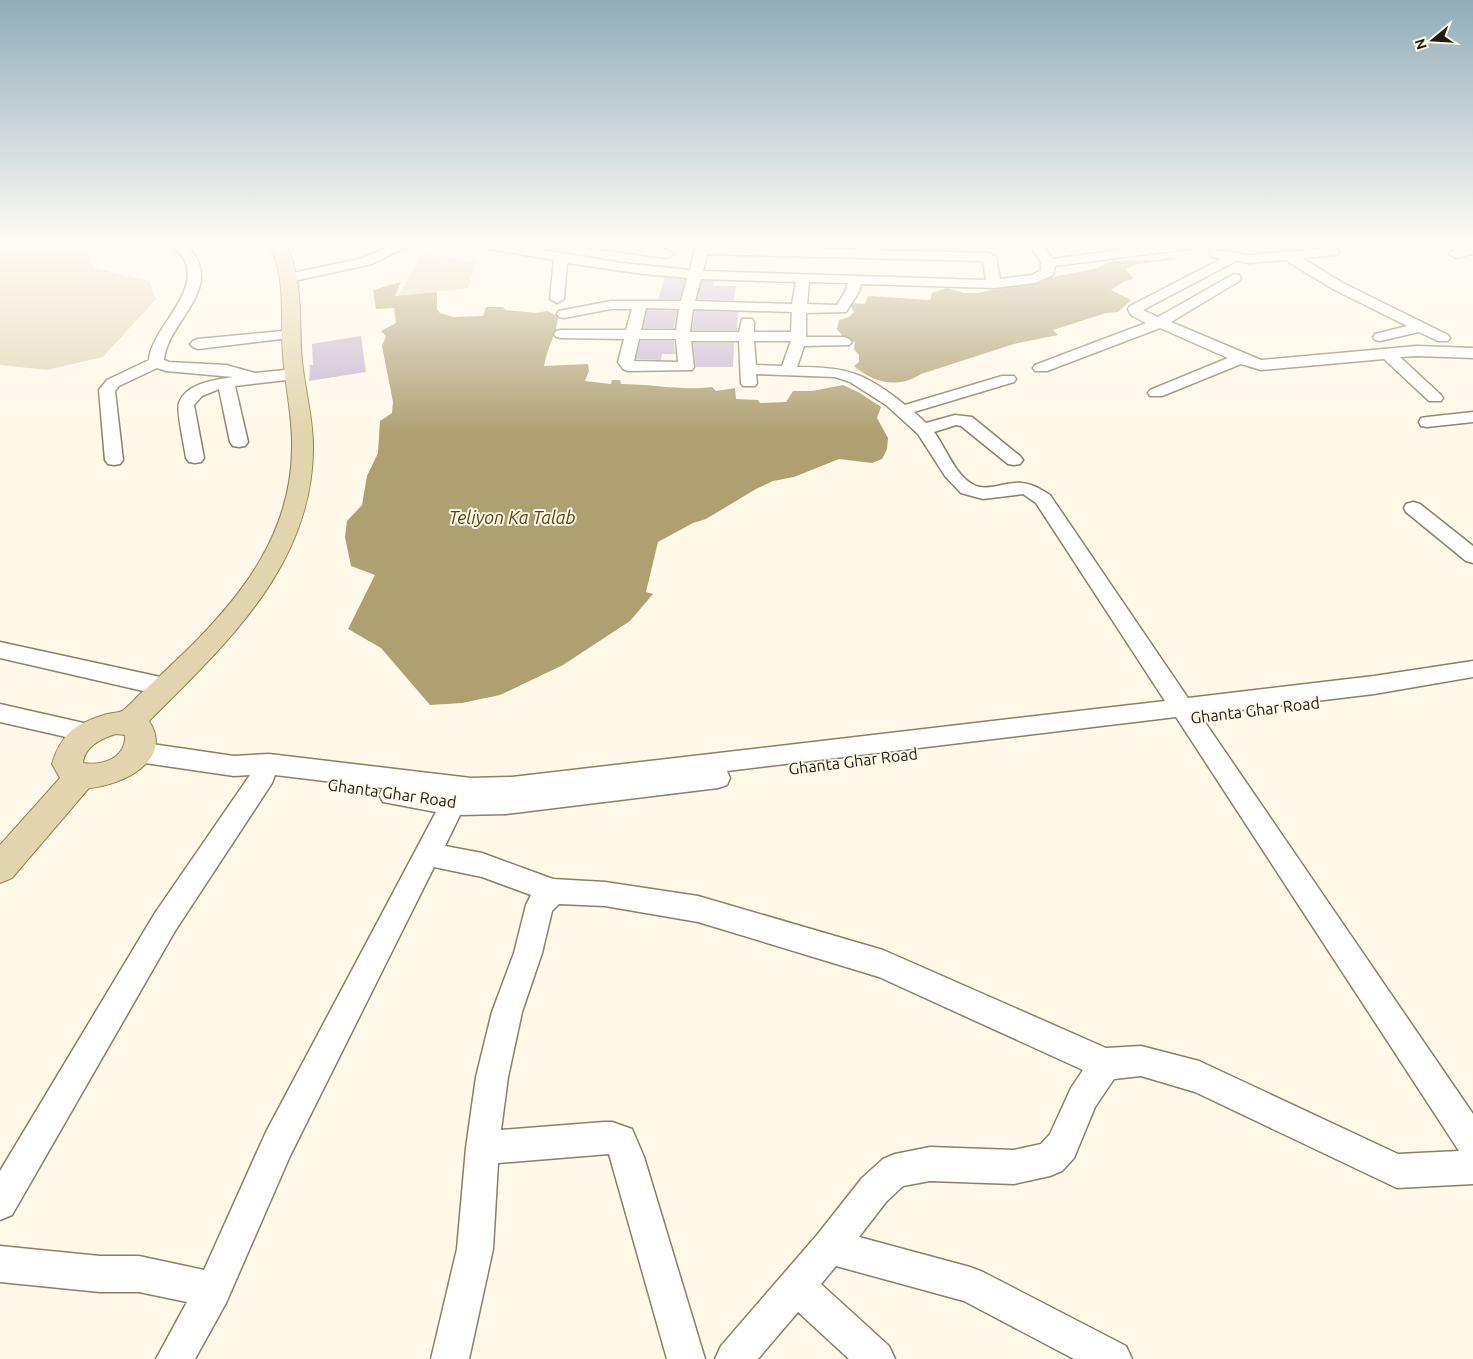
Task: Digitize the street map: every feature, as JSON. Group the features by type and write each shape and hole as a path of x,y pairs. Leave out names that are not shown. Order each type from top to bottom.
{"main road":[{"path":"128,723 239,609 267,572 290,523 302,462 292,354 292,306"},
{"path":"128,723 139,728 143,739 138,752 127,764 112,773 95,777 80,777 71,771 68,763 70,753 77,742 88,733 109,724 128,723"},
{"path":"2,861 80,777"}],"street":[{"path":"157,362 156,358 162,343 183,306"},
{"path":"564,314 604,306"},
{"path":"639,306 626,362 628,366 634,367 686,367 683,336 687,306"},
{"path":"748,306 746,337 748,376 788,371 848,374 861,380 924,429 957,479 967,489 978,493 1018,489 1030,490 1043,499 1473,1143"},
{"path":"759,306 840,309 842,306"},
{"path":"1140,306 1135,309 1142,316 1261,365 1417,352 1473,353"},
{"path":"1041,368 1159,323 1187,306"},
{"path":"1379,306 1443,338"},
{"path":"788,371 798,338 799,308"},
{"path":"1380,337 1420,327"},
{"path":"198,344 293,334"},
{"path":"561,334 798,338 844,342"},
{"path":"1388,354 1435,398"},
{"path":"1156,393 1241,358"},
{"path":"114,460 107,390 113,383 157,362 166,366 226,370 255,378"},
{"path":"195,458 186,405 188,398 196,391 255,378 295,374"},
{"path":"901,411 1008,379"},
{"path":"226,384 239,442"},
{"path":"1427,422 1473,418"},
{"path":"924,429 955,420 966,421 1014,460"},
{"path":"1413,508 1473,556"},
{"path":"0,650 165,687"},
{"name":"Ghanta Ghar Road","path":"234,766 263,776 452,804 506,803 627,790 1473,670"},
{"name":"Ghanta Ghar Road","path":"138,752 234,766 269,764 471,788 512,787 923,739 1185,712 1356,699 1473,682"},
{"path":"0,713 88,733"},
{"path":"0,1203 165,922 263,776"},
{"path":"175,1359 213,1290 278,1144 452,804"},
{"path":"428,854 482,865 553,891 605,894 698,909 874,962 1105,1064 1141,1060 1199,1077 1398,1171 1473,1167"},
{"path":"450,1359 475,1248 482,1148 492,1077 507,1012 528,953 540,905 553,891"},
{"path":"734,1359 797,1286 874,1190 895,1171 930,1164 1014,1167 1050,1159 1062,1146 1082,1099 1105,1064"},
{"path":"482,1148 604,1138 620,1141 627,1157 686,1359"},
{"path":"829,1247 970,1285 1113,1359"},
{"path":"0,1264 100,1274 139,1274 213,1290"},
{"path":"797,1286 876,1359"}],"shaded area":[{"path":"0,306 149,306 103,357 47,370 0,365"}],"water":[{"name":"Teliyon Ka Talab","path":"376,306 437,306 440,313 454,317 483,316 486,307 503,307 505,310 536,313 547,311 558,316 556,329 544,366 588,364 589,371 585,381 611,384 612,380 620,380 621,384 689,388 712,387 716,391 735,388 736,399 758,400 760,403 786,402 793,391 812,391 843,385 860,393 881,407 877,418 888,438 887,449 882,459 872,463 839,459 794,477 773,481 706,519 693,523 658,542 646,592 653,594 630,621 563,665 500,695 462,703 430,705 381,648 348,629 375,575 351,566 345,537 347,521 362,505 367,476 378,453 380,421 392,413 393,402 382,346 386,336 381,331 396,323 394,308 376,309"},
{"path":"851,306 1124,306 1118,312 1106,313 1053,330 1058,335 1014,344 895,383 870,377 854,366 859,362 859,355 854,349 855,342 843,337 837,329 839,320 849,317 854,312"}],"building":[{"path":"647,310 677,311 674,328 643,328"},
{"path":"695,311 738,312 737,330 692,330"},
{"path":"361,336 366,372 309,381 310,365 313,365 312,344"},
{"path":"640,341 674,341 675,354 662,354 661,360 636,359"},
{"path":"693,343 734,343 733,367 696,367"}]}
